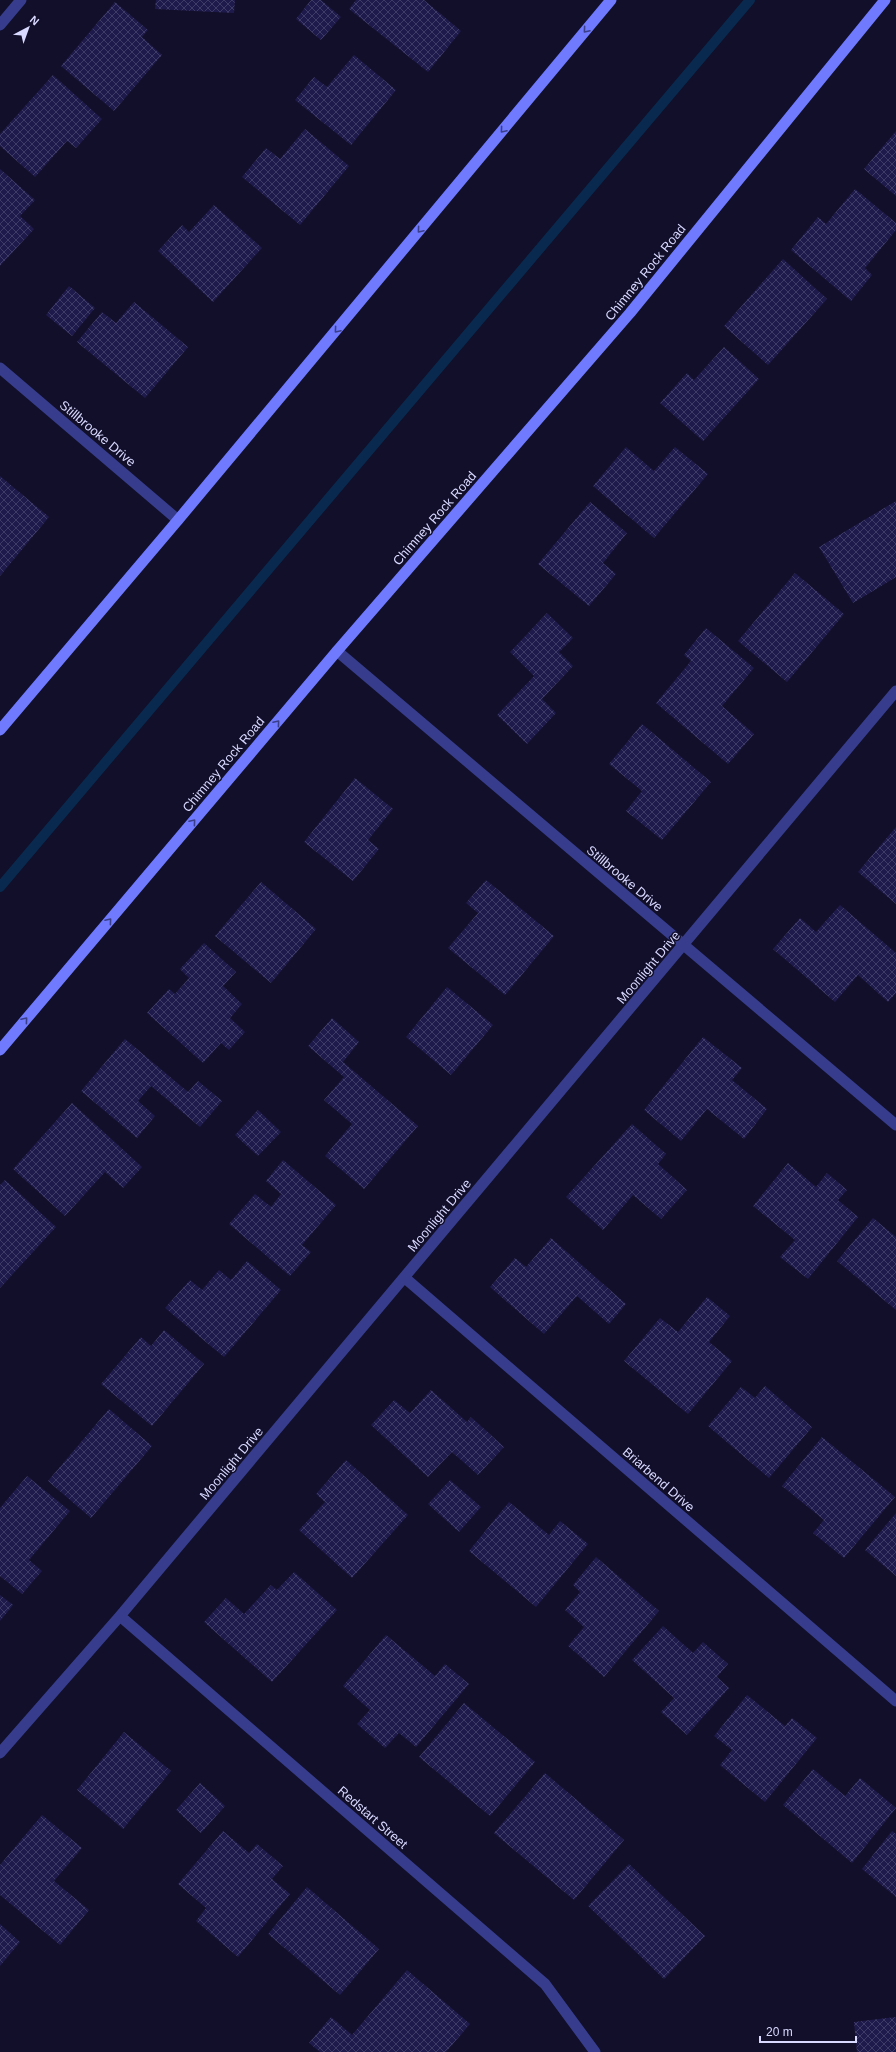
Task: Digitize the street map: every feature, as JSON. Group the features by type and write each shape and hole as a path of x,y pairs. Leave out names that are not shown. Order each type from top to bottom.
{"main road":[{"path":"0,730 178,520 611,0"},
{"name":"Chimney Rock Road","path":"0,1050 337,651 630,313 885,0"}],"street":[{"path":"0,25 21,0"},
{"name":"Stillbrooke Drive","path":"0,368 178,520"},
{"name":"Stillbrooke Drive","path":"337,651 896,1124"},
{"name":"Moonlight Drive","path":"0,1753 120,1616 684,946 896,691"},
{"name":"Briarbend Drive","path":"405,1278 896,1701"},
{"name":"Redstart Street","path":"120,1616 545,1984 595,2052"}],"building":[{"path":"156,0 235,0 234,13 155,9"},
{"path":"311,0 321,0 341,17 321,40 296,19"},
{"path":"356,0 424,0 461,31 428,72 349,9"},
{"path":"115,2 148,30 142,37 162,55 114,111 61,66"},
{"path":"354,55 396,90 351,145 295,100 314,77 327,87"},
{"path":"53,75 102,119 76,148 67,141 35,177 0,146 0,134"},
{"path":"305,129 349,166 300,225 242,177 266,148 280,159"},
{"path":"896,131 896,196 864,169"},
{"path":"0,169 35,200 20,216 34,229 0,266"},
{"path":"855,189 896,223 896,230 865,268 872,275 851,301 791,250 818,217 826,224"},
{"path":"214,205 262,248 213,302 158,251 182,225 189,232"},
{"path":"783,259 827,299 768,365 724,326"},
{"path":"69,286 95,308 72,336 46,315"},
{"path":"134,302 188,347 145,398 77,342 102,312 116,323"},
{"path":"724,347 759,379 703,441 660,403 687,373 694,380"},
{"path":"626,447 654,471 675,447 708,474 654,538 593,486"},
{"path":"0,476 49,517 0,576"},
{"path":"896,501 896,577 853,603 819,547"},
{"path":"590,502 627,533 603,563 616,574 589,606 538,564"},
{"path":"795,573 844,614 787,682 738,641"},
{"path":"547,613 573,638 559,652 573,666 542,699 556,713 527,744 497,715 534,676 510,652"},
{"path":"706,628 754,668 722,706 754,734 728,764 656,703 691,661 684,655"},
{"path":"642,724 711,782 662,840 626,811 642,791 609,764"},
{"path":"355,778 393,809 368,840 379,849 353,881 304,842"},
{"path":"896,827 896,904 858,872"},
{"path":"486,880 554,936 505,995 448,948 478,913 466,903"},
{"path":"261,882 316,929 271,983 215,936"},
{"path":"840,905 896,953 896,993 888,1002 858,975 835,1002 773,949 800,918 816,932"},
{"path":"204,943 236,972 223,986 242,1004 230,1018 245,1032 229,1050 221,1043 203,1063 147,1013 169,989 175,994 189,978 180,969"},
{"path":"447,987 493,1025 451,1075 406,1037"},
{"path":"332,1018 359,1042 343,1062 418,1126 364,1189 325,1156 352,1124 324,1100 344,1077 308,1046"},
{"path":"703,1037 742,1068 732,1080 767,1109 744,1139 707,1109 681,1141 644,1110"},
{"path":"125,1039 188,1092 198,1081 222,1101 200,1127 151,1086 138,1101 155,1116 137,1138 81,1091"},
{"path":"72,1103 142,1167 123,1188 105,1172 65,1216 13,1169"},
{"path":"258,1110 281,1132 258,1156 235,1135"},
{"path":"632,1124 666,1154 658,1164 687,1190 661,1219 633,1195 603,1230 566,1197"},
{"path":"283,1160 336,1205 302,1245 311,1252 290,1276 229,1224 255,1194 271,1207 281,1194 266,1181"},
{"path":"788,1163 816,1187 827,1173 847,1190 838,1200 858,1217 808,1279 780,1257 795,1240 753,1206"},
{"path":"5,1180 56,1227 0,1288 0,1185"},
{"path":"873,1218 896,1237 896,1310 837,1261"},
{"path":"551,1238 626,1304 609,1324 577,1296 544,1334 490,1287 515,1258 526,1267"},
{"path":"247,1261 281,1290 224,1357 165,1308 190,1280 202,1290 219,1270 231,1280"},
{"path":"707,1297 730,1316 709,1342 732,1361 688,1414 624,1361 660,1318 678,1332"},
{"path":"164,1330 204,1364 152,1426 101,1384 141,1337 151,1346"},
{"path":"765,1386 812,1427 769,1478 708,1426 741,1387 755,1398"},
{"path":"431,1390 467,1422 471,1417 504,1447 478,1475 452,1452 428,1477 371,1425 394,1400 410,1413"},
{"path":"109,1409 152,1446 91,1518 48,1481"},
{"path":"822,1437 895,1497 844,1558 813,1533 824,1520 782,1486"},
{"path":"346,1460 408,1515 352,1578 299,1530 325,1502 316,1494"},
{"path":"27,1476 70,1511 29,1560 42,1571 22,1594 0,1576 0,1508"},
{"path":"450,1480 481,1507 459,1532 428,1504"},
{"path":"509,1502 549,1535 560,1521 588,1544 536,1607 469,1551"},
{"path":"896,1513 896,1576 865,1550"},
{"path":"596,1557 659,1611 604,1677 568,1646 584,1627 565,1610 580,1592 573,1585"},
{"path":"294,1572 337,1610 272,1682 204,1622 226,1598 244,1614 271,1585 277,1590"},
{"path":"0,1595 13,1605 0,1621"},
{"path":"663,1626 693,1653 703,1642 728,1664 717,1677 729,1688 687,1735 661,1712 674,1698 632,1660"},
{"path":"386,1635 435,1676 445,1664 469,1684 416,1747 399,1733 385,1748 357,1724 370,1710 343,1686"},
{"path":"747,1695 785,1726 792,1718 817,1738 765,1802 720,1765 732,1750 714,1736"},
{"path":"464,1703 535,1762 490,1816 419,1757"},
{"path":"124,1732 171,1771 123,1829 77,1790"},
{"path":"813,1769 845,1796 860,1778 896,1808 852,1863 783,1805"},
{"path":"545,1773 624,1840 574,1900 494,1833"},
{"path":"200,1783 225,1806 201,1833 176,1810"},
{"path":"42,1815 82,1848 54,1881 89,1910 60,1945 0,1895 0,1865"},
{"path":"223,1831 249,1853 257,1844 283,1866 272,1879 290,1894 238,1957 196,1921 206,1908 178,1884"},
{"path":"892,1831 896,1834 896,1897 862,1869"},
{"path":"629,1864 705,1936 664,1979 588,1906"},
{"path":"307,1887 379,1949 340,1995 268,1934"},
{"path":"0,1924 20,1942 0,1966"},
{"path":"407,1970 470,2024 446,2052 320,2052 309,2043 331,2017 352,2035"},
{"path":"896,2017 896,2052 857,2052 854,2022"}],"waterway":[{"path":"0,887 750,0"}]}
